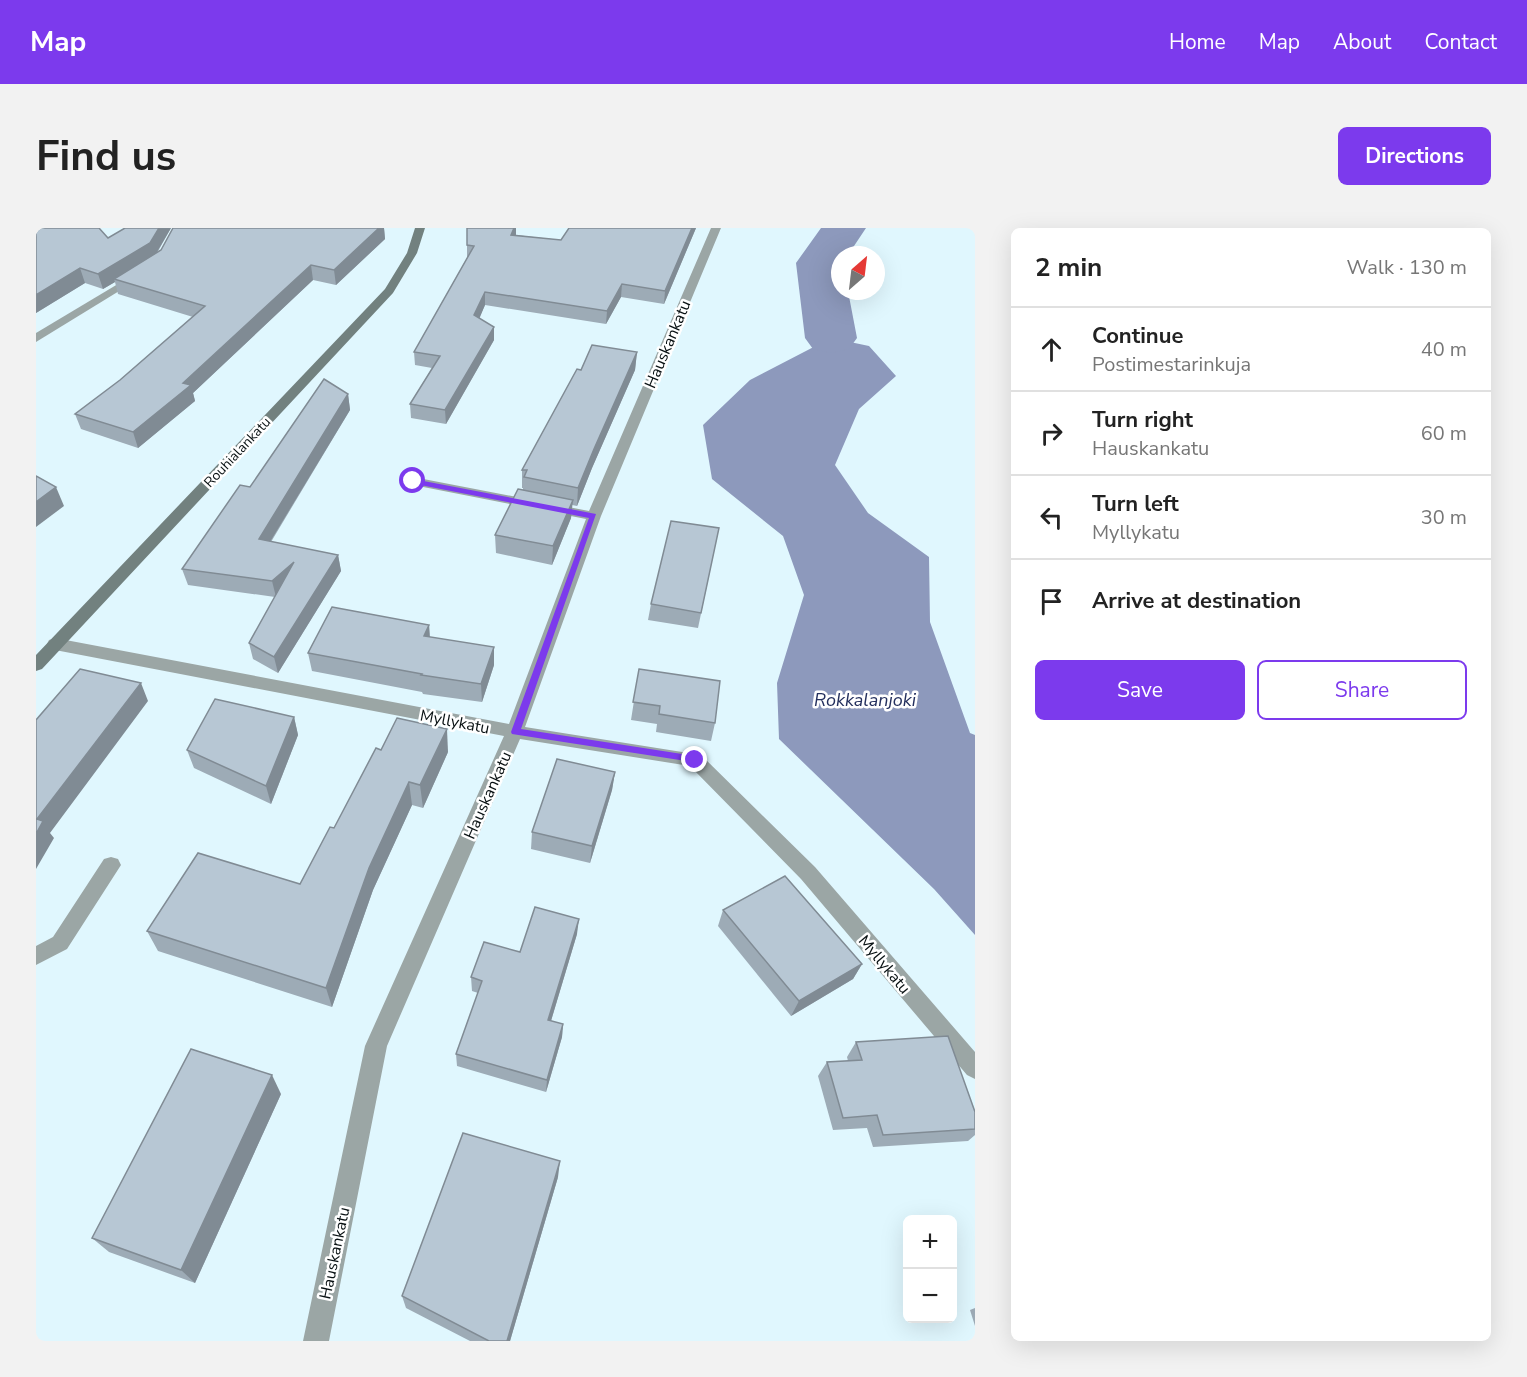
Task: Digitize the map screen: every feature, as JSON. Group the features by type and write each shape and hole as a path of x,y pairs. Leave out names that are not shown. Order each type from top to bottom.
{"street":[{"name":"Rouhialankatu","path":"36,664 389,291 407,264 418,239 420,228"},
{"name":"Hauskankatu","path":"316,1341 376,1046 515,732 594,516 716,228"},
{"path":"36,338 150,267"},
{"path":"413,481 594,516"},
{"name":"Myllykatu","path":"55,644 515,732 695,760 808,873 975,1068"},
{"path":"36,957 60,943 111,865"}],"water":[{"name":"Rokkalanjoki","path":"831,338 869,346 896,376 859,409 835,465 868,513 929,557 930,622 970,733 975,735 975,935 934,889 779,739 777,683 804,595 783,536 712,479 703,425 750,380"}],"building":[{"path":"36,228 99,228 108,238 125,228 159,228 150,243 98,274 80,268 36,295"},
{"path":"173,228 379,228 334,270 311,265 183,383 191,385 133,432 75,414 120,380 205,306 114,279 161,250"},
{"path":"467,228 514,228 511,235 561,240 569,228 692,228 665,291 622,284 607,311 485,292 474,315 494,327 445,410 410,404 440,356 414,352 474,246 467,245"},
{"path":"592,345 637,352 578,488 524,477 527,470 522,470 577,369 581,370"},
{"path":"324,379 348,394 259,539 338,555 274,657 249,643 294,562 272,581 182,569 240,485 250,487"},
{"path":"36,476 56,487 36,502"},
{"path":"518,489 573,500 553,546 495,535"},
{"path":"671,521 719,528 701,613 651,604"},
{"path":"332,607 429,625 424,636 494,647 481,684 308,653"},
{"path":"80,669 141,683 37,819 43,821 36,834 36,720"},
{"path":"639,669 720,681 715,723 659,714 660,706 633,702"},
{"path":"215,699 294,717 266,786 187,750"},
{"path":"397,718 447,729 420,785 409,782 369,868 326,988 147,931 198,853 300,884 330,827 334,828 376,748 381,750"},
{"path":"557,759 615,772 592,846 532,832"},
{"path":"785,876 862,964 799,1001 723,910"},
{"path":"535,907 579,919 548,1020 563,1024 547,1080 456,1054 482,981 471,977 484,942 520,952"},
{"path":"948,1036 975,1112 975,1129 883,1135 877,1115 843,1118 827,1062 862,1060 856,1042"},
{"path":"191,1049 272,1075 181,1270 92,1238"},
{"path":"463,1133 560,1161 507,1341 489,1341 402,1296"}],"waterway":[{"name":"Rokkalanjoki","path":"831,338 819,263 844,228"}],"route":[{"path":"413,481 594,516 515,732 695,760"}]}
